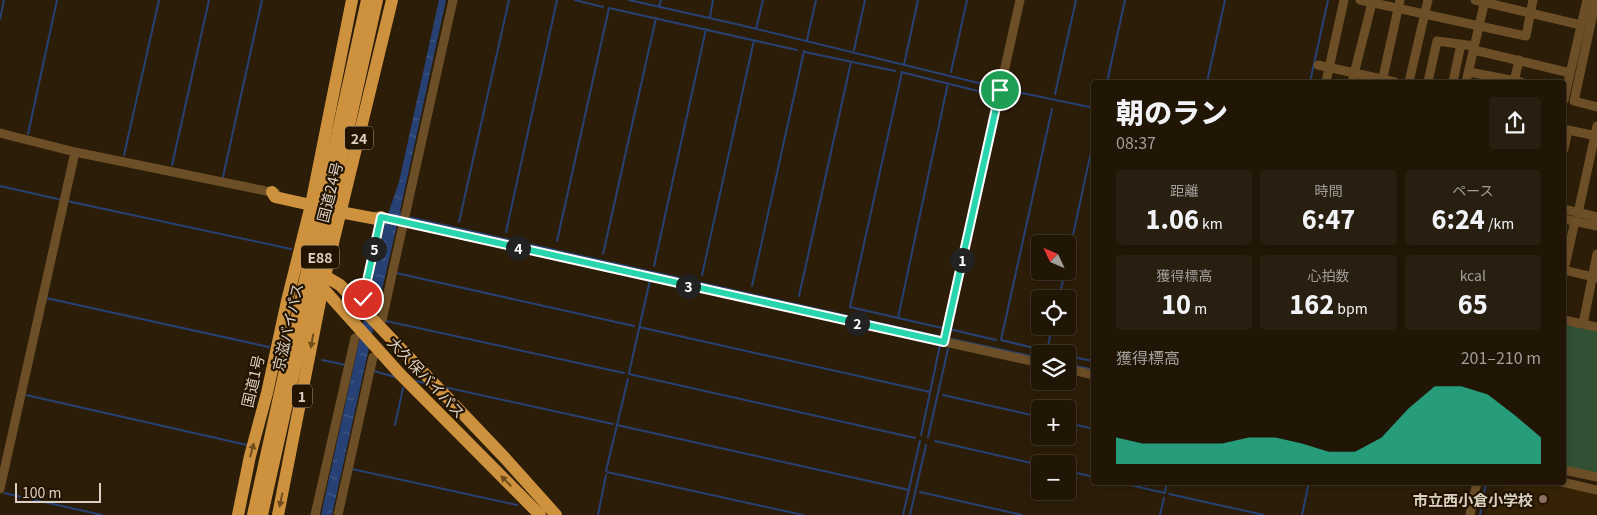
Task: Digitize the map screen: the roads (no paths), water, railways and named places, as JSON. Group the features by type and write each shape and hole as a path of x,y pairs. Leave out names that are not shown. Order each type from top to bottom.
{"highway":[{"name":"国道24号","path":"299,254 308,202 316,184 352,0"},
{"path":"316,184 335,110 359,0"},
{"name":"京滋バイパス","path":"253,515 367,0"},
{"name":"京滋バイパス","path":"262,515 377,0"},
{"path":"348,182 359,114 386,0"},
{"name":"国道24号","path":"325,276 344,211 348,182 392,0"},
{"path":"340,285 335,277 332,261 356,163 358,144"},
{"path":"272,192 275,197 308,202"},
{"path":"344,211 377,220 382,218"},
{"name":"大久保バイパス","path":"299,254 323,289 358,331 376,338 436,385 556,515"},
{"name":"国道1号","path":"238,515 250,456 267,393 299,254"},
{"path":"267,393 277,366 297,278 302,272 310,272"},
{"name":"大久保バイパス","path":"310,272 325,276 340,285 362,307 376,338 403,377 540,515"},
{"name":"1","path":"278,515 325,276"},
{"path":"317,314 332,308 358,331"}],"street":[{"path":"338,515 401,222 453,0"},
{"path":"945,339 1020,0"},
{"path":"1327,80 1344,0"},
{"path":"1360,0 1372,3 1399,4 1424,14 1526,36"},
{"path":"1409,80 1428,0"},
{"path":"1523,46 1533,0"},
{"path":"1566,88 1586,0"},
{"path":"1596,0 1574,102 1597,107"},
{"path":"1467,80 1479,25 1481,1 1581,25"},
{"path":"1353,78 1372,3"},
{"path":"1382,80 1399,4"},
{"path":"1428,80 1437,41 1461,44 1570,72"},
{"path":"1453,80 1461,44"},
{"path":"1516,80 1519,60"},
{"path":"1318,65 1353,78 1372,80"},
{"path":"1469,72 1507,80"},
{"path":"1566,140 1568,130 1596,132 1566,261"},
{"path":"0,133 75,152 272,192"},
{"path":"0,489 75,152"},
{"path":"1566,211 1597,226"},
{"path":"1566,219 1597,217"},
{"path":"315,515 382,218 996,349 1031,360"},
{"path":"1583,324 1595,277 1597,254"},
{"path":"1566,270 1595,277"},
{"path":"1566,320 1597,327"},
{"path":"1076,371 1091,373"},
{"path":"1566,470 1597,477"},
{"path":"1566,483 1597,490"},
{"path":"1470,515 1476,485"}],"water":[{"path":"439,0 446,0 400,211 402,212 397,225 378,307 332,515 321,515 385,223 399,182"}],"waterway":[{"path":"0,19 4,0"},
{"path":"28,134 57,0"},
{"path":"124,155 159,0"},
{"path":"172,165 209,0"},
{"path":"223,177 262,0"},
{"path":"459,222 509,0"},
{"path":"506,232 557,0"},
{"path":"575,0 603,7"},
{"path":"629,0 999,88"},
{"path":"659,7 661,0"},
{"path":"710,17 713,0"},
{"path":"756,29 763,0"},
{"path":"807,40 816,0"},
{"path":"854,50 865,0"},
{"path":"904,65 918,0"},
{"path":"951,72 967,0"},
{"path":"1055,94 1076,0"},
{"path":"1107,80 1125,0"},
{"path":"1207,80 1225,0"},
{"path":"1310,80 1328,0"},
{"path":"609,8 797,50"},
{"path":"557,241 609,8"},
{"path":"603,254 656,18"},
{"path":"654,266 706,29"},
{"path":"702,275 754,40"},
{"path":"752,286 804,51"},
{"path":"805,52 895,71"},
{"path":"799,296 851,62"},
{"path":"901,72 994,95"},
{"path":"902,72 850,307 942,328"},
{"path":"898,318 948,83"},
{"path":"1003,89 1091,107"},
{"path":"1001,340 1052,109"},
{"path":"1073,235 1091,152"},
{"path":"0,186 62,200"},
{"path":"67,201 291,249"},
{"path":"408,217 942,337"},
{"path":"396,273 634,326"},
{"path":"629,373 650,280"},
{"path":"1061,290 1063,280"},
{"path":"46,298 269,347"},
{"path":"386,321 624,373"},
{"path":"639,327 930,392"},
{"path":"949,329 996,340"},
{"path":"1048,345 1050,335"},
{"path":"947,338 1031,356"},
{"path":"1001,340 1031,347"},
{"path":"921,435 940,345"},
{"path":"928,437 948,349"},
{"path":"1076,358 1091,361"},
{"path":"322,360 346,365"},
{"path":"1076,366 1091,369"},
{"path":"374,371 395,377"},
{"path":"629,374 915,438"},
{"path":"606,471 628,379"},
{"path":"415,381 425,383"},
{"path":"444,387 613,424"},
{"path":"395,425 403,388"},
{"path":"26,395 247,445"},
{"path":"943,395 1031,415"},
{"path":"617,425 909,490"},
{"path":"1076,425 1091,428"},
{"path":"903,515 920,441"},
{"path":"935,441 1031,463"},
{"path":"910,515 926,445"},
{"path":"352,469 517,505"},
{"path":"607,472 803,515"},
{"path":"1076,473 1091,476"},
{"path":"598,515 606,475"},
{"path":"1130,485 1165,493"},
{"path":"1165,492 1166,485"},
{"path":"1302,515 1308,485"},
{"path":"1480,515 1485,485"},
{"path":"920,492 1022,515"},
{"path":"4,493 102,515"},
{"path":"1169,494 1264,515"},
{"path":"1160,515 1164,498"}],"place":[{"name":"市立西小倉小学校","path":"1543,499"}]}
